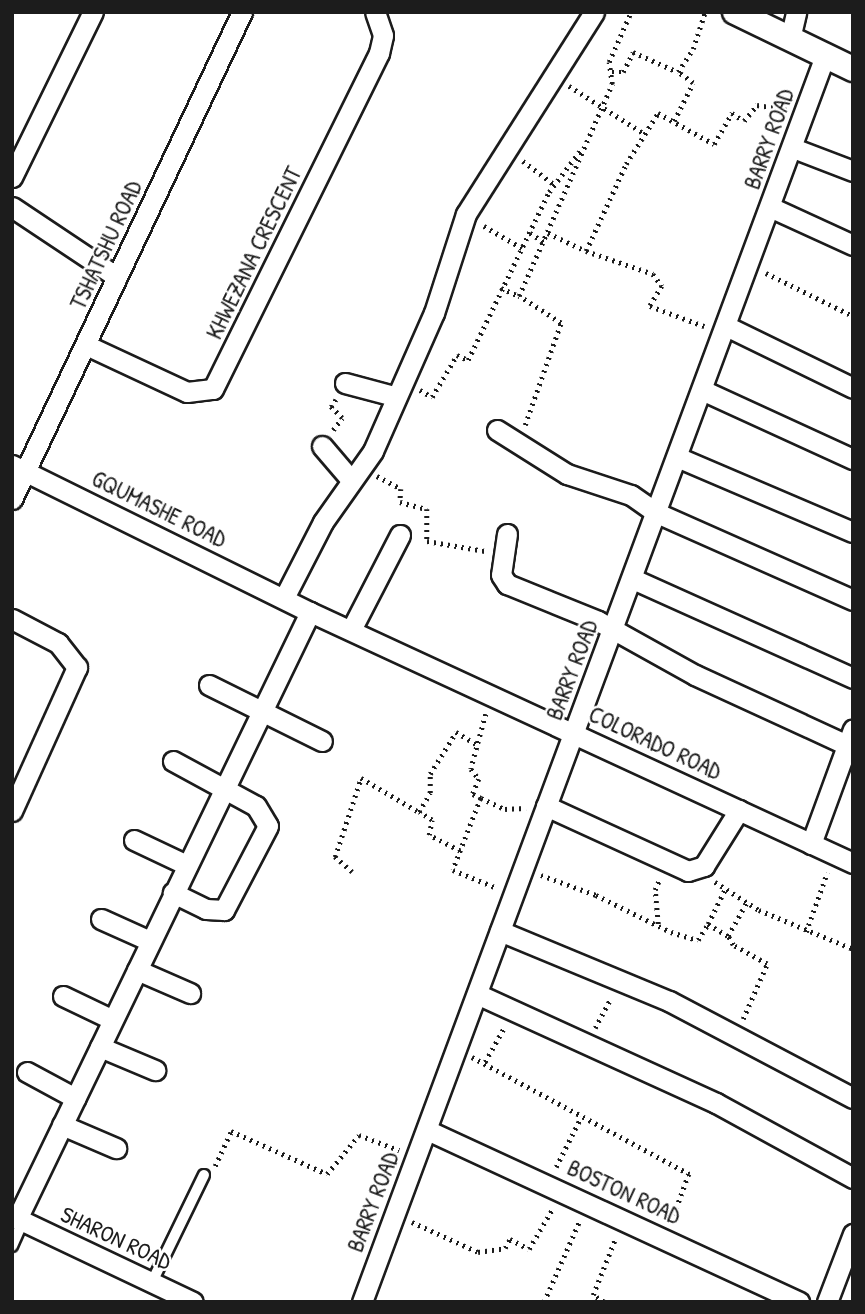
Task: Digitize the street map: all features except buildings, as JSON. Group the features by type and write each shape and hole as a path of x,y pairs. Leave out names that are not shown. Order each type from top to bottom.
{"street":[{"path":"12,177 93,12"},
{"name":"TSHATSHU ROAD","path":"12,499 19,468 86,345 242,12"},
{"name":"KHWEZANA CRESCENT","path":"86,345 187,392 213,389 379,53 383,35 375,12"},
{"path":"284,598 357,474 433,313 466,214 594,12"},
{"path":"735,12 853,69"},
{"path":"790,39 796,12"},
{"name":"BARRY ROAD","path":"362,1302 633,579 825,56"},
{"path":"793,148 853,171"},
{"path":"12,206 117,277"},
{"path":"770,207 853,245"},
{"path":"725,330 853,388"},
{"path":"345,383 397,389"},
{"path":"702,390 853,459"},
{"path":"498,430 567,474 631,495 657,513 853,600"},
{"path":"322,446 357,474"},
{"path":"677,457 853,532"},
{"name":"GQUMASHE ROAD","path":"19,468 284,598"},
{"path":"508,534 501,575 507,584 614,629 695,675 850,737 811,845"},
{"path":"351,630 400,535"},
{"path":"633,579 853,678"},
{"name":"COLORADO ROAD","path":"284,598 853,863"},
{"path":"17,1219 310,612"},
{"path":"12,619 58,643 77,667 12,811"},
{"path":"209,685 323,741"},
{"path":"173,761 264,812 267,832 224,909 206,909 173,893"},
{"path":"545,811 667,864 696,870 739,810"},
{"path":"134,840 187,865"},
{"path":"101,919 150,941"},
{"path":"500,931 622,979 853,1098"},
{"path":"137,970 190,993"},
{"path":"477,994 716,1103 853,1178"},
{"path":"62,996 113,1020"},
{"path":"100,1047 155,1070"},
{"path":"27,1072 75,1098"},
{"path":"62,1125 116,1148"},
{"name":"BOSTON ROAD","path":"427,1130 799,1302"},
{"name":"SHARON ROAD","path":"17,1219 194,1302"},
{"path":"827,1302 853,1234"}],"lane":[{"path":"152,1282 204,1175"},
{"path":"12,1246 17,1219"}],"path":[{"path":"519,296 601,108 612,72 609,62 631,12"},
{"path":"678,72 693,49 705,12"},
{"path":"612,72 623,72 633,52 678,72 693,83 674,121"},
{"path":"554,79 595,97 601,108 643,133"},
{"path":"586,251 643,133 658,113 714,144 732,113 744,121 757,105 774,104 804,117"},
{"path":"397,389 432,397 457,355 468,360 553,184 584,146"},
{"path":"508,150 553,184"},
{"path":"466,214 522,248"},
{"path":"530,233 544,242"},
{"path":"548,233 586,251 653,274 662,286 650,306 725,330"},
{"path":"749,265 853,316"},
{"path":"501,288 519,296 561,323 518,442"},
{"path":"322,446 342,418 331,407 345,383"},
{"path":"357,474 401,489 400,502 427,509 428,541 504,556"},
{"path":"494,695 476,744 471,769 479,779 472,794 545,811"},
{"path":"419,812 430,793 430,774 456,732 476,744"},
{"path":"352,872 339,863 335,850 361,778 432,820 429,835 460,851"},
{"path":"481,797 453,870 514,893"},
{"path":"806,932 833,854"},
{"path":"658,925 655,890 667,864"},
{"path":"523,869 698,940 725,888"},
{"path":"696,870 747,902 806,932 853,949"},
{"path":"727,936 747,902"},
{"path":"708,924 727,936 733,946 767,964 759,993 734,1035"},
{"path":"587,1045 622,979"},
{"path":"485,1062 514,1011"},
{"path":"456,1051 485,1062 689,1174 664,1238"},
{"path":"395,1215 478,1252 505,1248 510,1239 529,1249 581,1117"},
{"path":"204,1175 210,1177 231,1131 327,1174 359,1135 417,1156"},
{"path":"544,1302 587,1202"},
{"path":"604,1302 593,1295 624,1219"}]}
